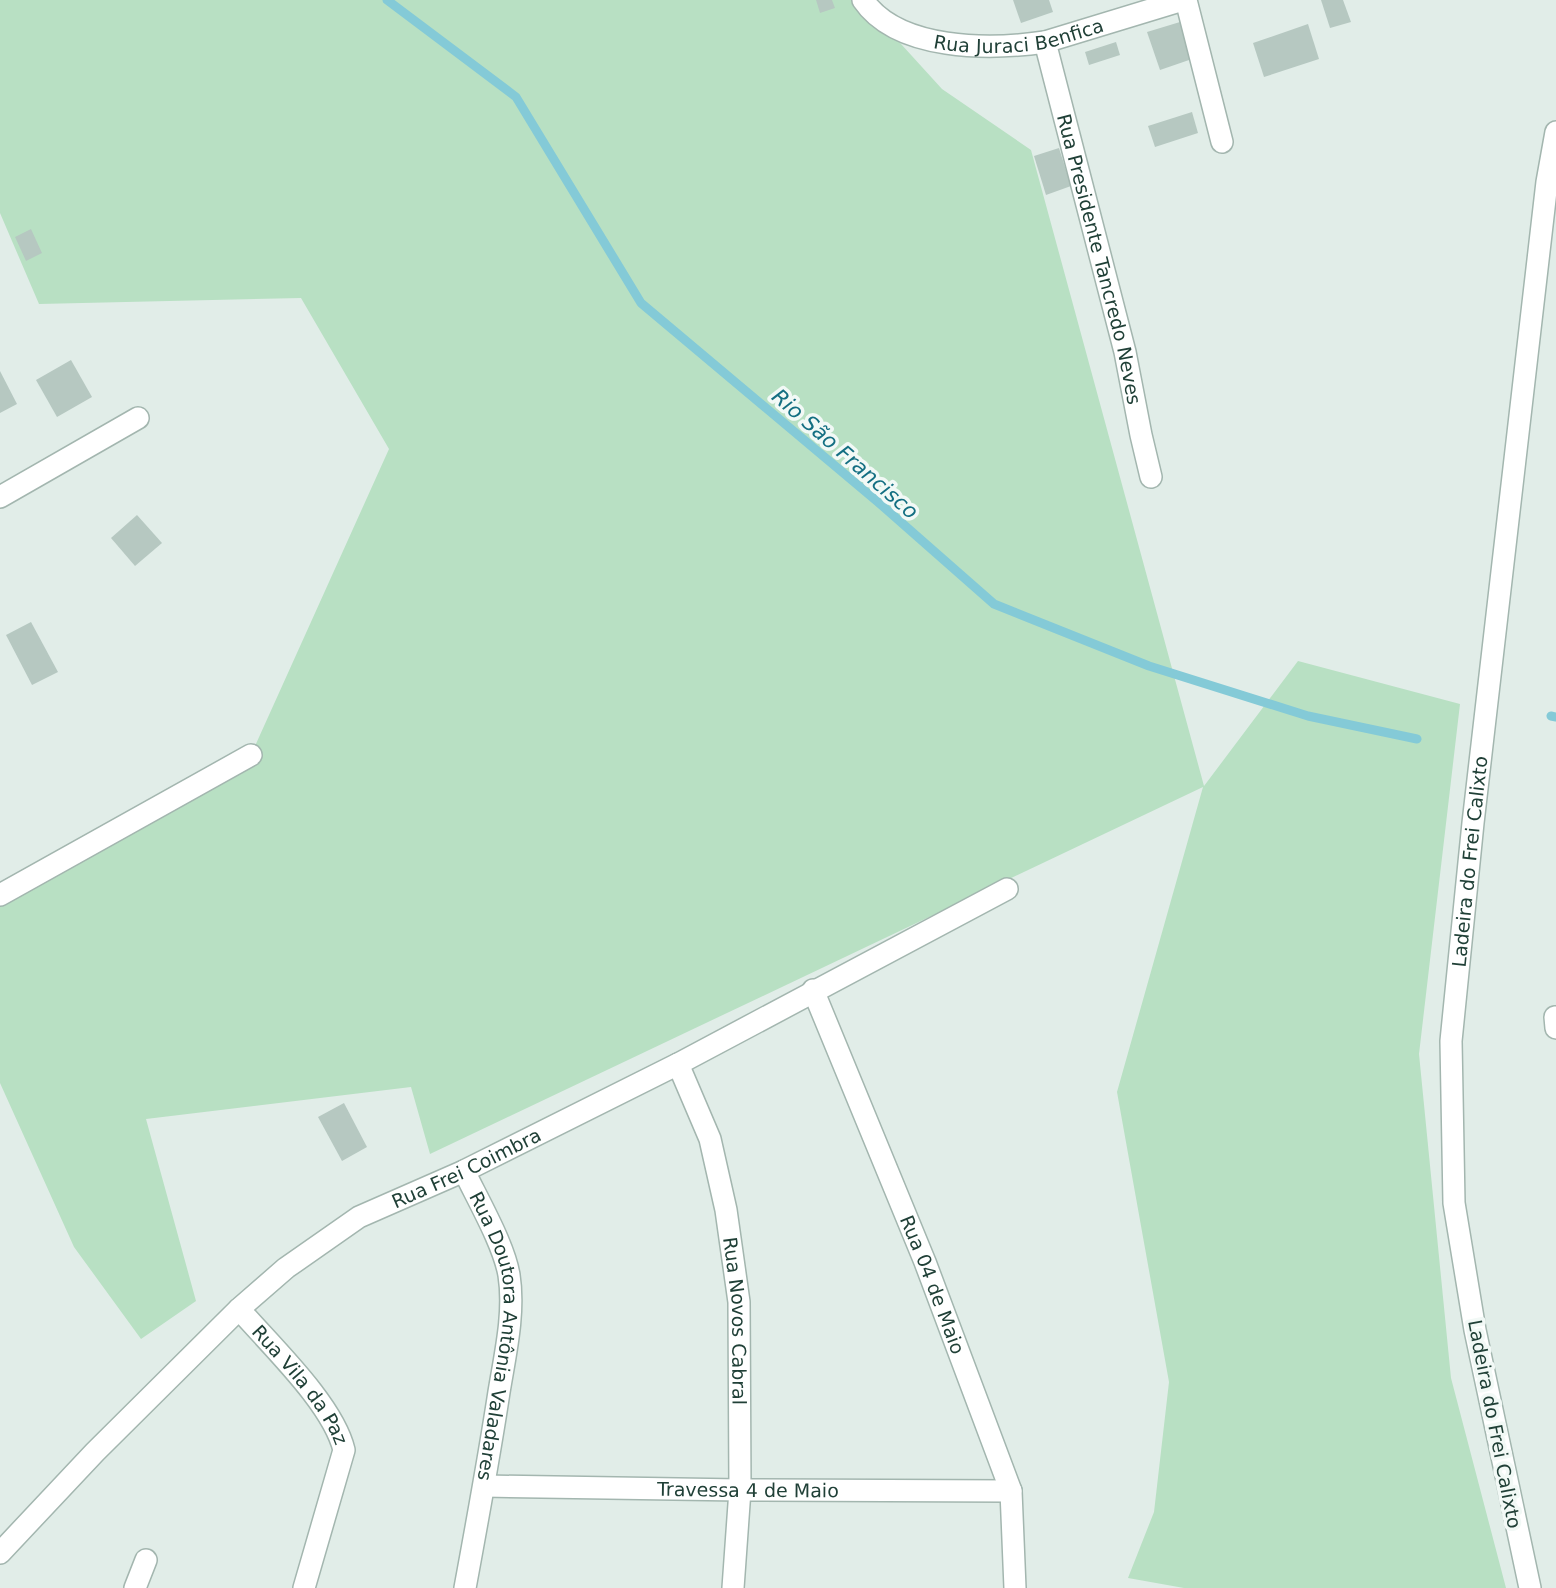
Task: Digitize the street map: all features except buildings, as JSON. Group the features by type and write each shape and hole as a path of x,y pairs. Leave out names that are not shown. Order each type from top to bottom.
{"street":[{"name":"Rua Juraci Benfica","path":"863,0 872,13 901,32 959,45 1021,45 1045,42 1185,0"},
{"path":"1185,0 1222,142"},
{"name":"Rua Presidente Tancredo Neves","path":"1045,42 1125,352 1151,477"},
{"name":"Ladeira do Frei Calixto","path":"1530,1588 1475,1330 1454,1203 1451,1041 1547,183 1556,132"},
{"path":"0,497 138,418"},
{"path":"0,895 251,755"},
{"name":"Rua Frei Coimbra","path":"0,1553 95,1452 239,1309 286,1268 359,1217 464,1171 678,1064 1007,889"},
{"name":"Rua 04 de Maio","path":"813,990 925,1262 1011,1491 1015,1588"},
{"path":"1556,1017 1556,1028"},
{"name":"Rua Novos Cabral","path":"678,1064 710,1139 728,1223 739,1302 740,1490 733,1588"},
{"name":"Rua Doutora Antônia Valadares","path":"464,1171 492,1229 509,1274 507,1339 465,1588"},
{"name":"Rua Vila da Paz","path":"239,1309 327,1411 340,1434 344,1450 304,1588"},
{"name":"Travessa 4 de Maio","path":"484,1486 1011,1491"},
{"path":"135,1588 146,1560"}],"green space":[{"path":"0,0 861,0 942,89 1031,150 1204,786 1298,661 1460,704 1419,1054 1451,1378 1506,1588 1184,1588 1128,1578 1154,1512 1169,1382 1117,1092 1203,787 430,1154 411,1087 146,1119 196,1301 141,1339 74,1247 0,1083 0,895 251,755 389,449 301,298 39,304 0,213"}],"waterway":[{"name":"Rio São Francisco","path":"387,0 516,97 641,303 878,502 994,604 1149,666 1308,716 1417,739"},
{"name":"Rio São Francisco","path":"1551,716 1556,717"}]}
